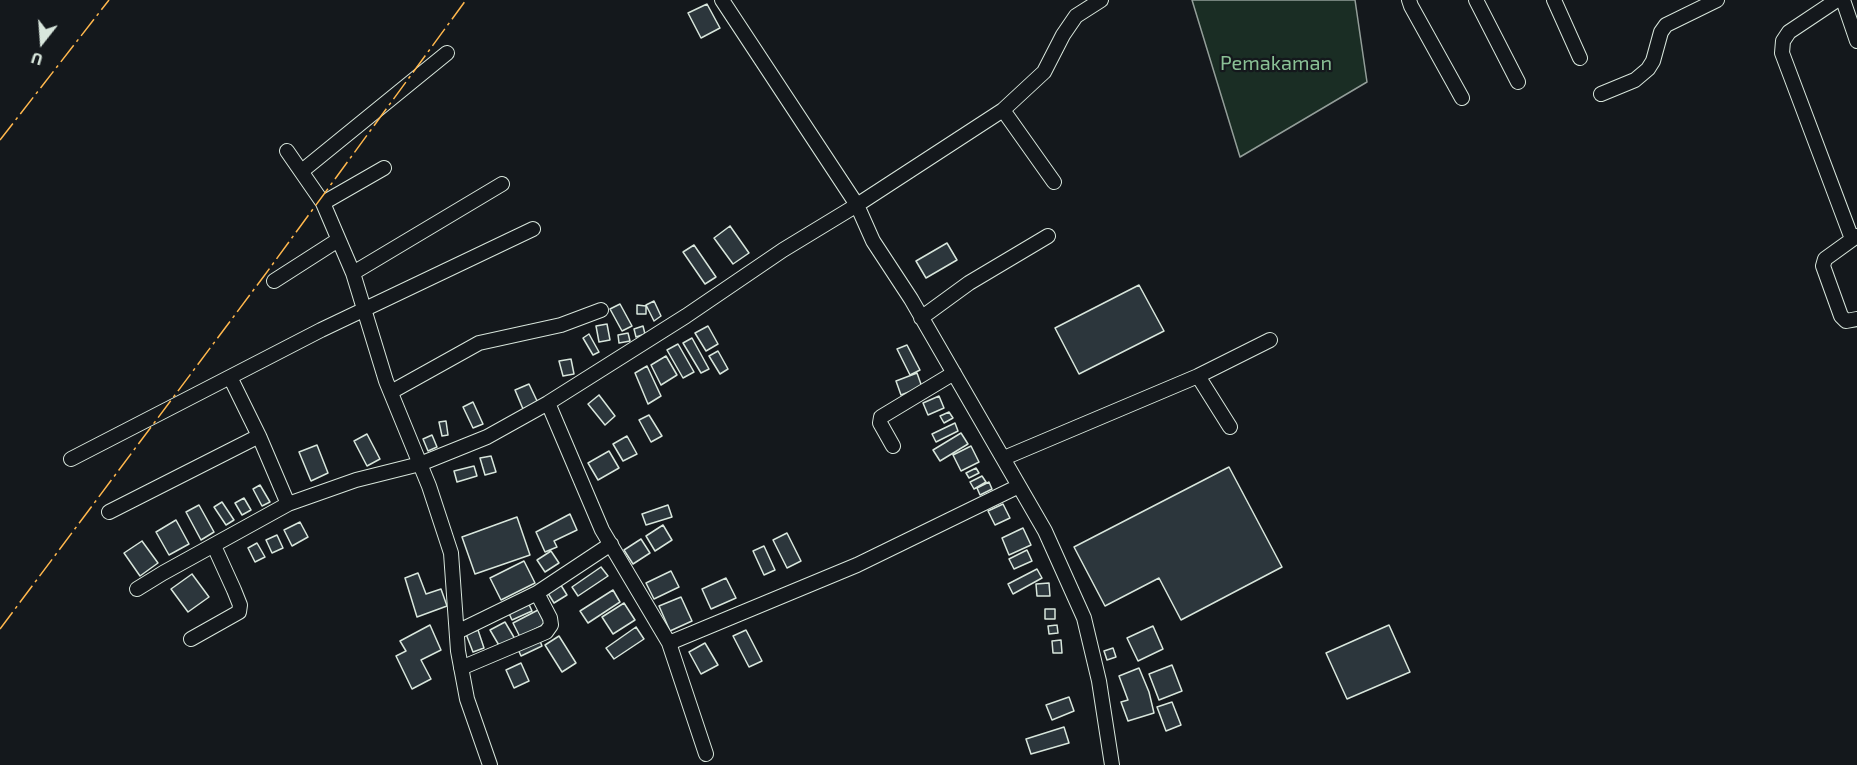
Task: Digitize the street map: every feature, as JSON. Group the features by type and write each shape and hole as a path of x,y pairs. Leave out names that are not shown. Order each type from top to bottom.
{"street":[{"path":"722,0 858,205 873,241 954,373 1045,531 1084,618 1099,681 1112,765"},
{"path":"137,589 288,504 356,480 420,464 487,437 548,402 686,316 783,250 858,205 1003,110 1044,72 1063,35 1076,16 1101,0"},
{"path":"1409,0 1462,98"},
{"path":"1476,0 1518,82"},
{"path":"1554,0 1580,58"},
{"path":"1601,94 1635,80 1648,69 1653,61 1660,32 1666,25 1717,0"},
{"path":"1837,0 1789,32 1783,41 1782,53 1854,238 1825,259 1823,266 1841,316 1851,321 1857,319"},
{"path":"1843,0 1857,41"},
{"path":"302,171 447,53"},
{"path":"1003,110 1054,182"},
{"path":"287,151 323,203 353,273 390,392 420,464 451,554 461,668 467,699 490,765"},
{"path":"323,203 384,168"},
{"path":"353,273 502,184"},
{"path":"71,459 321,330 533,229"},
{"path":"921,318 969,283 1048,236"},
{"path":"274,281 338,240"},
{"path":"390,392 479,343 561,324 601,310"},
{"path":"1004,458 1198,376 1270,340"},
{"path":"893,446 880,423 881,417 954,373"},
{"path":"1198,376 1230,427"},
{"path":"230,377 259,436 288,504"},
{"path":"548,402 602,530 669,643 706,754"},
{"path":"109,512 259,436"},
{"path":"669,643 857,564 1019,486"},
{"path":"457,632 537,593 611,544"},
{"path":"191,639 239,612 240,605 214,546"},
{"path":"461,668 546,632 550,625 550,618 537,593"}],"green space":[{"name":"Pemakaman","path":"1192,0 1355,0 1367,82 1240,157"}],"building":[{"path":"707,4 720,28 701,38 688,13"},
{"path":"730,226 749,253 733,264 714,238"},
{"path":"947,243 957,260 926,278 916,261"},
{"path":"694,245 716,277 705,284 683,252"},
{"path":"1139,285 1164,331 1079,374 1055,328"},
{"path":"654,301 661,316 654,321 646,305"},
{"path":"620,304 632,326 622,331 610,309"},
{"path":"637,305 646,306 646,314 637,314"},
{"path":"607,324 610,340 599,342 596,326"},
{"path":"643,326 645,334 636,337 634,329"},
{"path":"708,326 718,344 706,351 695,333"},
{"path":"628,333 630,341 619,343 618,335"},
{"path":"589,334 599,352 593,355 583,338"},
{"path":"692,338 709,369 701,373 683,343"},
{"path":"678,344 694,372 683,378 667,350"},
{"path":"907,345 920,370 910,375 897,349"},
{"path":"718,351 728,369 720,374 709,356"},
{"path":"666,356 677,375 661,385 651,365"},
{"path":"571,359 574,374 563,376 559,361"},
{"path":"647,366 661,396 648,404 635,373"},
{"path":"917,373 922,387 901,395 896,381"},
{"path":"529,384 538,403 523,409 515,390"},
{"path":"599,395 615,416 605,425 588,404"},
{"path":"939,396 944,408 928,415 923,403"},
{"path":"473,402 483,424 473,428 463,407"},
{"path":"949,412 953,418 944,423 940,416"},
{"path":"649,415 662,436 651,442 639,420"},
{"path":"446,421 448,435 442,436 439,422"},
{"path":"955,423 958,431 936,442 932,434"},
{"path":"961,433 968,444 940,461 933,450"},
{"path":"367,434 380,459 367,466 354,441"},
{"path":"432,435 437,447 428,451 423,439"},
{"path":"627,436 637,454 623,461 613,444"},
{"path":"317,445 328,473 311,481 299,452"},
{"path":"971,446 979,462 961,471 953,455"},
{"path":"609,451 619,468 598,480 588,463"},
{"path":"491,456 496,472 485,475 480,458"},
{"path":"474,466 477,476 457,482 454,471"},
{"path":"1229,467 1282,567 1181,620 1159,578 1105,606 1074,547"},
{"path":"976,468 979,473 969,478 966,473"},
{"path":"982,476 986,482 974,489 970,482"},
{"path":"989,482 992,489 980,495 977,488"},
{"path":"260,485 270,502 262,506 253,489"},
{"path":"244,498 251,510 242,515 235,503"},
{"path":"222,502 234,520 226,525 214,507"},
{"path":"1003,504 1010,518 995,525 988,511"},
{"path":"199,505 214,532 201,540 186,512"},
{"path":"668,505 672,517 646,525 642,514"},
{"path":"570,514 577,530 554,541 557,547 545,552 536,532"},
{"path":"517,517 530,555 475,574 462,537"},
{"path":"176,520 189,544 169,555 156,532"},
{"path":"300,522 308,537 292,546 284,530"},
{"path":"663,525 672,540 655,551 646,536"},
{"path":"1023,528 1031,545 1009,555 1002,538"},
{"path":"787,533 801,561 787,568 773,540"},
{"path":"277,535 283,548 272,553 266,540"},
{"path":"641,539 650,553 633,564 624,550"},
{"path":"142,541 158,563 140,576 124,553"},
{"path":"257,543 265,557 255,562 248,548"},
{"path":"764,546 775,570 764,575 753,551"},
{"path":"1027,550 1032,561 1014,569 1009,559"},
{"path":"551,551 559,563 545,572 537,560"},
{"path":"524,561 535,583 501,600 490,578"},
{"path":"601,567 608,576 578,596 572,587"},
{"path":"1037,569 1042,578 1013,594 1008,584"},
{"path":"671,571 679,587 654,599 646,583"},
{"path":"418,573 426,594 441,589 447,606 417,617 405,578"},
{"path":"192,574 209,597 188,612 171,589"},
{"path":"726,578 736,598 711,609 702,589"},
{"path":"559,582 567,595 554,603 546,590"},
{"path":"1049,583 1050,596 1037,596 1036,584"},
{"path":"613,590 620,602 588,623 580,611"},
{"path":"681,597 692,621 670,631 659,606"},
{"path":"527,600 532,611 512,620 507,609"},
{"path":"624,603 635,620 613,634 602,617"},
{"path":"1045,609 1055,609 1055,619 1045,619"},
{"path":"538,610 545,624 520,637 513,623"},
{"path":"505,622 515,639 500,647 490,630"},
{"path":"430,625 441,650 421,660 431,679 412,689 396,656 406,651 400,641"},
{"path":"1057,625 1058,633 1049,634 1048,626"},
{"path":"1389,625 1410,672 1347,699 1326,653"},
{"path":"1153,626 1163,649 1138,661 1127,638"},
{"path":"636,627 644,639 614,659 606,648"},
{"path":"478,630 484,648 473,652 466,634"},
{"path":"746,630 762,661 749,667 733,636"},
{"path":"538,636 542,646 521,656 517,647"},
{"path":"559,636 576,663 562,672 545,645"},
{"path":"1061,640 1062,653 1053,653 1052,641"},
{"path":"705,643 718,665 701,674 689,652"},
{"path":"1113,648 1116,657 1107,660 1104,651"},
{"path":"521,663 529,681 514,688 506,670"},
{"path":"1172,665 1182,691 1159,700 1149,674"},
{"path":"1139,668 1149,692 1154,713 1128,721 1121,702 1128,700 1119,676"},
{"path":"1069,697 1074,711 1052,720 1046,705"},
{"path":"1172,702 1181,725 1166,731 1157,707"},
{"path":"1064,727 1069,743 1031,754 1026,739"}],"power":[{"path":"0,140 109,0"},
{"path":"0,629 264,276 466,0"}]}
